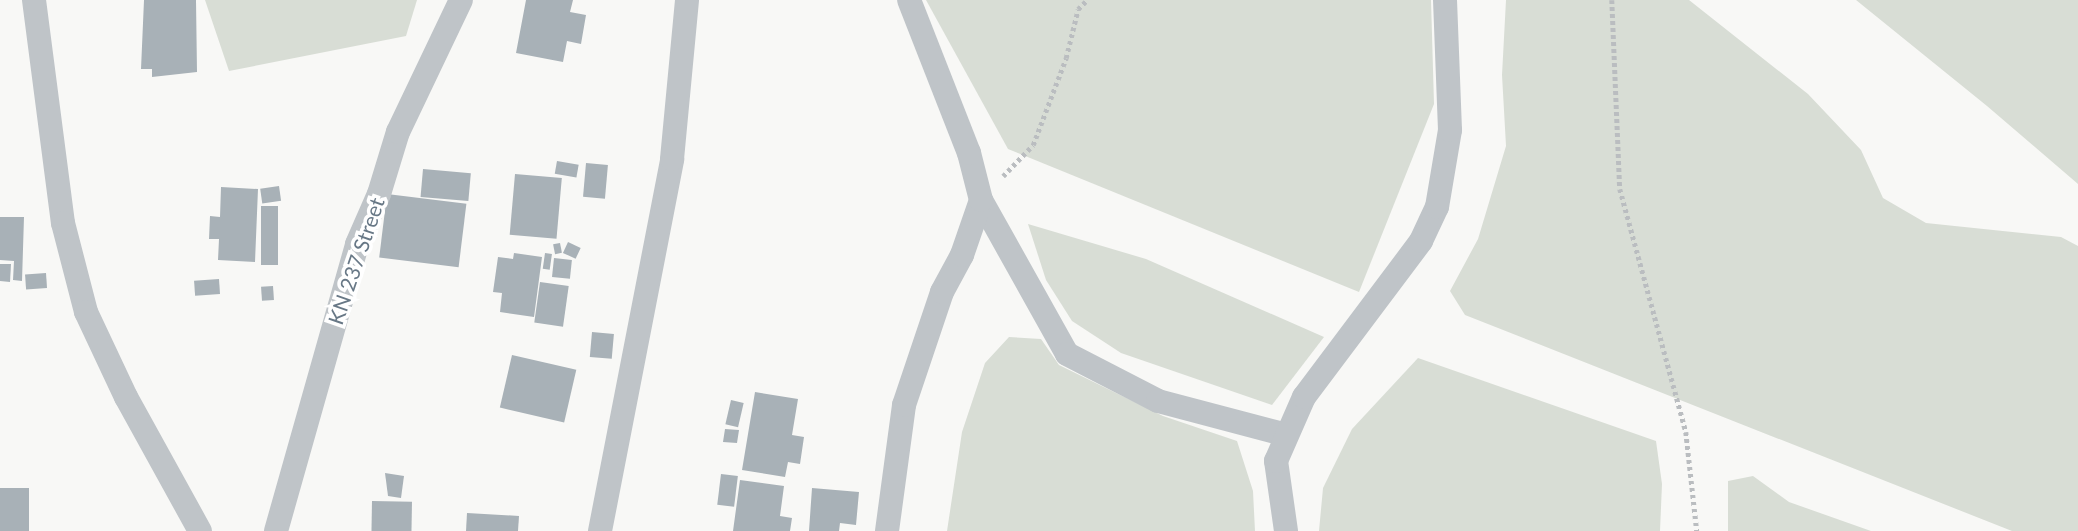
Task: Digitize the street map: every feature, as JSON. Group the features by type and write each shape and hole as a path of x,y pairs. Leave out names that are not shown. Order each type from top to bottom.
{"street":[{"path":"34,0 63,223 86,312 126,397 200,531"},
{"name":"KN 237 Street","path":"276,531 357,244 379,194 398,132 461,0"},
{"path":"600,531 672,159 687,0"},
{"path":"909,0 969,153 981,200 1067,354 1158,401 1287,435"},
{"path":"1286,531 1276,461 1304,397 1421,241 1437,207 1450,130 1445,0"},
{"path":"887,531 904,405 942,292 962,254 981,200"}],"path":[{"path":"981,200 1033,145 1066,58 1078,9 1087,0"},
{"path":"1612,0 1620,189 1686,432 1697,531"}],"shaded area":[{"path":"205,0 417,0 406,36 229,71"},
{"path":"926,0 1431,0 1434,104 1359,292 1008,149"},
{"path":"1506,0 1689,0 1808,94 1861,150 1883,198 1926,223 2061,237 2078,246 2078,531 2012,531 1465,315 1450,291 1478,239 1506,146 1502,75"},
{"path":"1856,0 2078,0 2078,184 1987,106"},
{"path":"1028,224 1146,259 1324,337 1272,405 1121,353 1072,321 1046,280"},
{"path":"1009,337 1041,339 1059,365 1163,416 1237,441 1253,491 1255,531 947,531 962,432 985,363"},
{"path":"1418,358 1656,441 1662,484 1660,531 1319,531 1323,488 1352,429"},
{"path":"1753,476 1789,502 1871,531 1728,531 1728,481"}],"building":[{"path":"144,0 196,0 197,72 152,77 152,69 141,69"},
{"path":"526,0 573,0 570,12 586,15 581,44 567,41 563,62 516,53"},
{"path":"557,161 579,165 576,178 555,174"},
{"path":"586,163 608,165 605,199 583,197"},
{"path":"423,169 471,173 468,201 421,197"},
{"path":"515,174 562,178 557,239 510,235"},
{"path":"279,186 281,201 262,203 260,189"},
{"path":"221,187 258,189 255,262 218,260 219,239 209,239 210,216 220,217"},
{"path":"387,194 466,204 459,267 379,258"},
{"path":"261,206 278,206 278,265 261,265"},
{"path":"0,217 24,217 22,281 13,280 14,261 0,260"},
{"path":"568,242 581,248 576,259 563,253"},
{"path":"560,243 562,253 555,254 553,244"},
{"path":"514,253 542,257 534,317 500,312 502,293 493,292 498,257 513,259"},
{"path":"545,253 552,254 550,270 543,269"},
{"path":"554,258 572,260 570,279 552,277"},
{"path":"0,264 11,264 10,282 0,281"},
{"path":"46,273 47,288 26,289 25,274"},
{"path":"219,279 220,294 195,296 194,281"},
{"path":"540,282 569,286 563,327 534,323"},
{"path":"273,286 274,300 262,301 261,287"},
{"path":"592,332 614,334 612,359 590,357"},
{"path":"512,355 576,370 564,422 500,408"},
{"path":"755,392 798,399 792,435 804,437 800,464 788,462 785,477 742,470"},
{"path":"731,400 744,403 738,427 725,424"},
{"path":"725,429 739,430 737,443 723,442"},
{"path":"385,473 404,476 401,498 388,496"},
{"path":"721,474 738,476 734,507 717,505"},
{"path":"740,480 784,486 780,516 792,518 790,531 733,531"},
{"path":"0,488 29,488 29,531 0,531"},
{"path":"812,488 859,492 856,525 840,523 839,531 809,531"},
{"path":"372,501 412,502 411,531 371,531"},
{"path":"467,513 519,516 518,531 466,531"}]}
